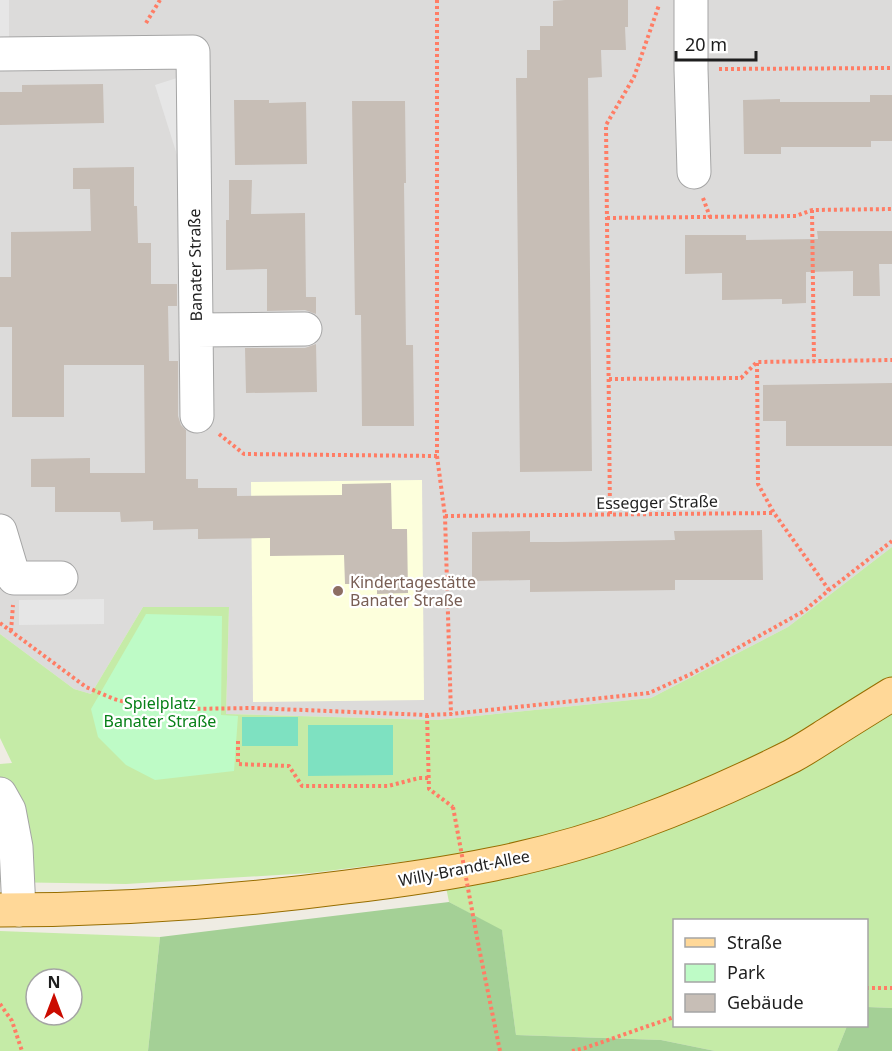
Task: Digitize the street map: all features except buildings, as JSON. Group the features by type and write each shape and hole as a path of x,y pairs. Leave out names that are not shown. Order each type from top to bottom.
{"main road":[{"name":"Willy-Brandt-Allee","path":"10,910 185,904 298,893 486,866 561,848 637,824 775,764 794,755 892,694"}],"street":[{"path":"691,0 694,172"},
{"name":"Banater Straße","path":"0,54 193,52 197,416"},
{"path":"196,330 305,329"},
{"path":"0,531 14,578 61,578"},
{"path":"0,794 9,810 16,847 10,910"}],"path":[{"path":"437,0 437,456 445,516 451,714"},
{"path":"610,514 606,125 634,77 661,0"},
{"path":"691,69 892,69"},
{"path":"607,218 796,216 812,210 892,210"},
{"path":"812,210 814,362"},
{"path":"609,379 741,378 757,362 892,360"},
{"path":"757,362 758,484 774,513 829,590"},
{"path":"197,416 244,454 437,456"},
{"name":"Essegger Straße","path":"445,516 774,513"},
{"path":"0,623 86,687 132,704 185,709 253,708 451,714 649,693 691,674 804,611 892,541"},
{"path":"427,715 429,789 453,807 500,1051"},
{"path":"238,741 238,764 289,765 302,786 388,786 419,778 429,778"},
{"path":"868,988 892,988"},
{"path":"0,1004 12,1022 22,1051"},
{"path":"572,1051 673,1018"}],"shaded area":[{"path":"0,0 892,0 892,547 788,627 651,698 437,720 226,714 229,607 143,607 91,694 74,689 0,634"},
{"path":"0,0 9,0 9,39 0,39"},
{"path":"180,77 183,174 155,85"},
{"name":"Kindertagestätte Banater Straße","path":"422,480 424,700 253,702 251,482"},
{"path":"104,599 104,624 19,625 19,600"}],"green space":[{"path":"892,547 892,1008 868,1007 868,919 673,919 673,1027 847,1027 837,1051 715,1051 661,1040 516,1035 502,931 449,902 440,857 311,873 126,884 0,882 0,764 12,763 0,738 0,634 74,689 91,694 143,607 229,607 226,714 437,720 651,698 788,627"},
{"name":"Spielplatz Banater Straße","path":"146,614 222,616 221,715 238,716 234,771 155,780 126,765 98,737 91,709"},
{"path":"242,717 298,717 298,746 242,746"},
{"path":"308,725 393,725 393,775 308,776"},
{"path":"449,902 502,930 516,1035 661,1040 715,1051 148,1051 160,937"},
{"path":"0,931 160,937 148,1051 0,1051"},
{"path":"868,1007 892,1008 892,1051 837,1051 847,1027 868,1027"}],"place":[{"name":"Kindertagestätte Banater Straße","path":"338,591"}]}
